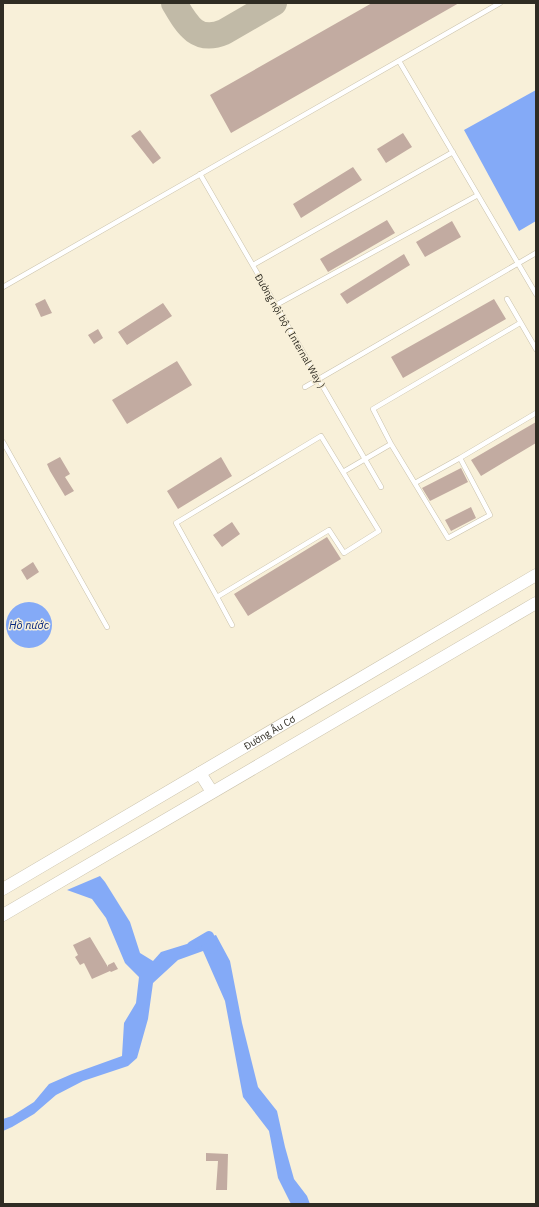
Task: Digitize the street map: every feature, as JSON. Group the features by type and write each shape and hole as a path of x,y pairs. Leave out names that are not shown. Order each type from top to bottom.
{"street":[{"name":"Đường Âu Cơ","path":"3,889 536,575"},
{"path":"3,915 536,603"},
{"path":"200,773 212,792"}],"lane":[{"path":"3,287 500,3"},
{"path":"399,61 536,294"},
{"path":"253,266 453,152"},
{"name":"Đường nội bộ ( Internal Way )","path":"200,174 381,487"},
{"path":"276,305 478,195"},
{"path":"305,387 536,253"},
{"path":"507,299 536,349"},
{"path":"460,458 490,515 448,538 391,444 373,409 520,322"},
{"path":"415,483 536,413"},
{"path":"216,597 329,530 344,554 379,531 321,436 176,523 216,597 232,625"},
{"path":"3,442 108,627"},
{"path":"343,472 391,444"}],"water":[{"path":"536,90 536,221 519,231 464,130"},
{"name":"Hồ nước","path":"29,602 42,606 48,612 52,625 48,638 42,644 29,648 16,644 10,638 6,625 10,612 16,606"},
{"path":"100,876 130,922 140,953 153,961 161,952 216,935 230,961 242,1023 258,1087 277,1111 294,1179 307,1196 310,1204 291,1204 278,1178 269,1131 243,1097 225,1001 203,951 178,960 153,983 148,1019 137,1058 128,1066 83,1081 56,1095 34,1114 3,1131 3,1119 12,1116 34,1102 49,1084 122,1056 124,1023 136,1003 139,977 125,963 106,918 92,899 67,890"}],"building":[{"path":"372,3 459,3 231,133 210,95"},
{"path":"140,130 161,158 153,164 131,136"},
{"path":"403,133 412,147 386,163 377,149"},
{"path":"353,167 362,180 301,218 293,204"},
{"path":"387,220 395,233 328,272 320,259"},
{"path":"452,221 461,237 425,257 416,242"},
{"path":"404,254 410,265 347,304 340,294"},
{"path":"45,299 52,313 41,317 35,304"},
{"path":"494,299 506,319 403,378 391,357"},
{"path":"163,303 172,316 127,345 118,332"},
{"path":"98,329 103,338 94,344 88,335"},
{"path":"177,361 192,385 127,424 112,400"},
{"path":"536,422 536,443 481,476 471,460"},
{"path":"60,457 70,474 65,477 74,491 65,496 47,464"},
{"path":"221,457 232,476 178,509 167,491"},
{"path":"461,468 468,482 430,501 422,488"},
{"path":"471,507 476,518 451,531 445,520"},
{"path":"232,522 240,534 222,547 213,535"},
{"path":"327,537 341,559 248,616 234,594"},
{"path":"33,562 39,572 27,580 21,570"},
{"path":"90,937 108,967 108,965 114,962 118,969 92,979 84,963 80,965 75,957 78,955 73,945"},
{"path":"206,1153 228,1154 227,1190 216,1190 218,1161 206,1161"}],"waterway":[{"path":"192,946 209,936 213,949"}],"taxiway":[{"path":"174,3 183,18 193,30 206,35 214,35 224,32 274,3"}]}
